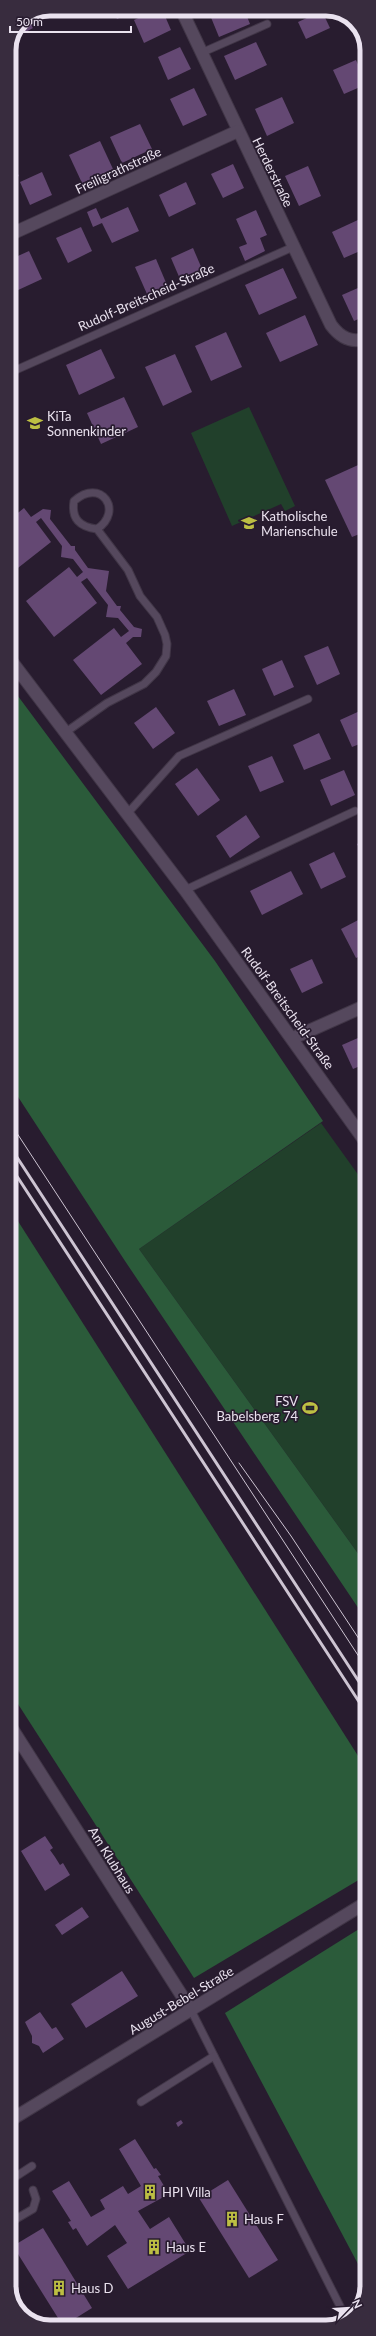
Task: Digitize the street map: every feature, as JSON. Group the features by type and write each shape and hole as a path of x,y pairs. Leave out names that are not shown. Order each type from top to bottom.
{"street":[{"name":"Herderstraße","path":"184,16 332,325 338,334 348,340 360,340"},
{"name":"Freiligrathstraße","path":"16,232 238,131"},
{"name":"Rudolf-Breitscheid-Straße","path":"16,667 185,890 293,1038 360,1134"},
{"path":"293,1038 360,1008"},
{"name":"Am Klubhaus","path":"16,1735 191,2010"},
{"name":"August-Bebel-Straße","path":"16,2116 360,1906"}],"lane":[{"path":"201,53 267,24"},
{"name":"Rudolf-Breitscheid-Straße","path":"16,369 294,247"},
{"path":"66,732 108,703 144,684 156,672 166,656 167,644 165,635 157,616 140,596 128,570 97,529 85,528 76,520 72,511 74,501 88,491 96,492 103,496 109,506 109,516 104,524 97,529"},
{"path":"127,814 179,756 308,699"},
{"path":"185,890 355,811"},
{"path":"191,2010 344,2314"},
{"path":"141,2102 214,2056"},
{"path":"16,2176 32,2166"},
{"path":"16,2219 33,2209 36,2199 33,2190"}],"green space":[{"path":"249,407 295,506 285,511 281,504 232,526 191,433"},
{"path":"16,693 215,961 323,1121 139,1249 360,1556 360,1611 125,1261 16,1094"},
{"name":"FSV Babelsberg 74","path":"321,1123 360,1177 360,1556 139,1249"},
{"path":"16,1218 360,1759 360,1879 194,1978 16,1701"},
{"path":"360,1928 360,2268 225,2013"}],"building":[{"path":"116,16 124,16 117,19"},
{"path":"143,16 165,16 171,30 144,43 134,20"},
{"path":"210,16 247,16 250,24 219,37"},
{"path":"311,16 324,16 330,28 306,39 298,22"},
{"path":"43,17 31,24 33,28 20,35 26,26 31,22"},
{"path":"256,42 267,65 235,80 224,56"},
{"path":"180,47 191,69 168,80 158,57"},
{"path":"356,60 360,69 360,87 344,94 333,70"},
{"path":"194,88 207,115 183,126 170,99"},
{"path":"282,97 294,123 267,136 255,109"},
{"path":"140,124 152,149 122,163 110,137"},
{"path":"100,141 113,169 82,183 69,155"},
{"path":"233,164 244,188 223,198 211,174"},
{"path":"308,166 321,196 299,206 285,176"},
{"path":"16,170 19,176 16,178"},
{"path":"42,172 52,195 30,205 20,182"},
{"path":"186,182 196,204 169,217 159,195"},
{"path":"128,207 139,231 112,243 102,223 93,227 87,212 96,208 101,219"},
{"path":"256,210 267,235 260,238 265,251 245,261 239,247 247,244 236,219"},
{"path":"360,219 360,251 344,258 332,232"},
{"path":"81,227 92,251 68,263 56,238"},
{"path":"193,248 202,269 180,279 171,258"},
{"path":"29,251 42,279 16,291 16,257"},
{"path":"156,259 167,285 147,294 135,267"},
{"path":"283,268 297,298 259,315 245,285"},
{"path":"360,287 360,318 354,321 342,295"},
{"path":"305,315 318,345 280,362 266,333"},
{"path":"226,332 242,367 211,381 195,346"},
{"path":"101,349 115,378 79,395 66,365"},
{"path":"175,354 192,392 163,406 145,367"},
{"path":"124,397 138,427 101,444 87,413"},
{"name":"Katholische Marienschule","path":"360,464 360,534 352,537 325,480"},
{"path":"24,508 31,517 43,509 51,510 50,519 71,546 75,546 75,550 88,568 109,571 106,591 117,606 121,606 120,610 134,627 142,629 141,637 133,637 126,643 142,664 101,695 73,660 114,628 121,637 129,631 118,618 106,617 108,605 87,578 81,582 97,603 54,637 26,601 69,567 77,577 83,572 73,559 61,557 62,546 41,518 36,522 51,542 16,570 16,514"},
{"path":"328,646 340,674 317,685 304,656"},
{"path":"282,660 294,687 274,696 262,669"},
{"path":"234,689 246,715 219,726 207,701"},
{"path":"156,707 175,733 153,749 134,723"},
{"path":"360,711 360,744 352,747 340,720"},
{"path":"319,733 331,759 304,770 293,745"},
{"path":"272,756 284,782 260,792 248,766"},
{"path":"197,768 220,800 198,816 175,784"},
{"path":"344,770 355,795 331,806 320,780"},
{"path":"246,815 260,837 230,858 216,836"},
{"path":"360,842 360,850 357,844"},
{"path":"334,852 346,877 321,889 309,864"},
{"path":"291,871 303,894 262,915 250,891"},
{"path":"360,919 360,956 356,958 341,929"},
{"path":"312,959 323,983 302,993 290,969"},
{"path":"360,1037 360,1066 353,1069 342,1045"},
{"path":"45,1836 53,1848 50,1850 60,1865 63,1863 70,1875 45,1891 21,1851"},
{"path":"82,1907 89,1917 62,1935 55,1925"},
{"path":"122,1971 138,1996 86,2028 71,2004"},
{"path":"40,2012 52,2029 56,2027 64,2039 43,2053 39,2046 32,2043 32,2036 25,2022"},
{"path":"181,2120 183,2123 178,2127 176,2123"},
{"path":"135,2139 154,2169 156,2168 161,2175 158,2176 169,2194 138,2211 150,2229 169,2217 190,2251 128,2289 107,2256 127,2243 115,2225 87,2246 76,2228 73,2230 68,2222 71,2221 52,2191 69,2181 91,2217 105,2209 100,2200 123,2186 128,2194 141,2186 119,2149"},
{"name":"Haus F","path":"228,2180 278,2260 249,2278 199,2198"},
{"name":"Haus D","path":"43,2228 92,2308 73,2320 59,2320 16,2251 16,2244"}],"tram line":[{"path":"16,1132 360,1658"},
{"path":"239,1463 291,1536 360,1640"}],"railway":[{"path":"16,1156 360,1683"},
{"path":"16,1175 360,1703"}],"place":[{"name":"KiTa Sonnenkinder","path":"35,423"},
{"name":"Katholische Marienschule","path":"249,523"},
{"name":"FSV Babelsberg 74","path":"310,1408"},
{"name":"HPI Villa","path":"150,2192"},
{"name":"Haus F","path":"232,2219"},
{"name":"Haus E","path":"154,2247"},
{"name":"Haus D","path":"59,2288"}]}
